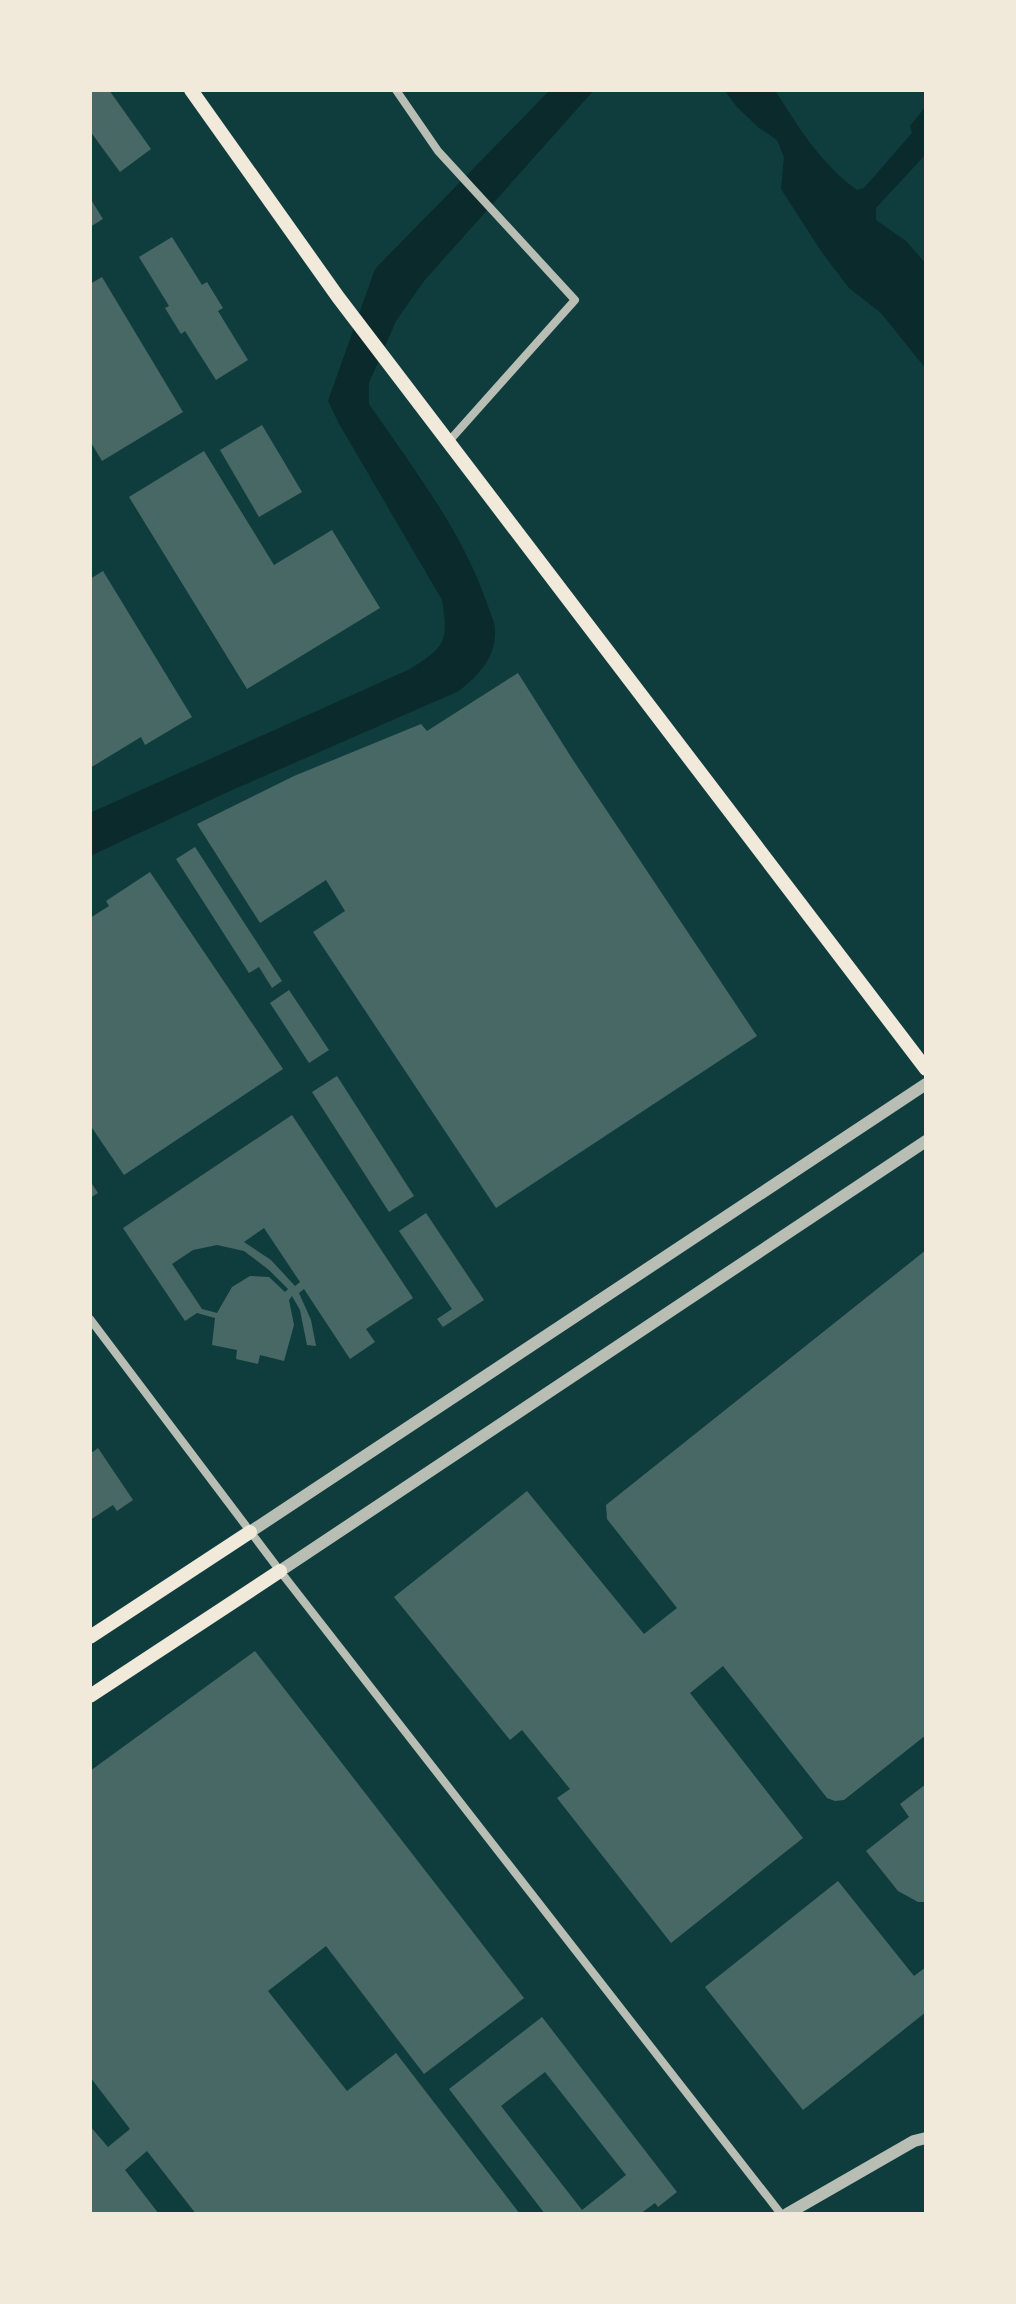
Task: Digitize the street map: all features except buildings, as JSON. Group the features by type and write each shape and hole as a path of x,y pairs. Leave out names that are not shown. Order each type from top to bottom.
{"main road":[{"path":"191,90 338,297 450,440 926,1069"},
{"path":"90,1637 250,1532"},
{"path":"90,1696 280,1571"}],"street":[{"path":"396,90 438,151 575,300 450,440"},
{"path":"250,1532 926,1084"},
{"path":"280,1571 926,1141"},
{"path":"90,1319 280,1571 784,2214 914,2141 926,2138"}],"water":[{"path":"550,90 594,90 424,281 396,321 369,383 369,404 436,501 478,579 495,627 493,649 485,665 459,691 90,856 90,813 410,669 431,655 442,642 445,625 442,600 328,401 375,269"},
{"path":"724,90 775,90 821,157 857,190 864,188 912,133 910,126 926,106 926,154 876,208 876,220 906,241 926,264 926,369 881,313 849,288 823,254 781,189 784,157 777,140 759,128"}]}
